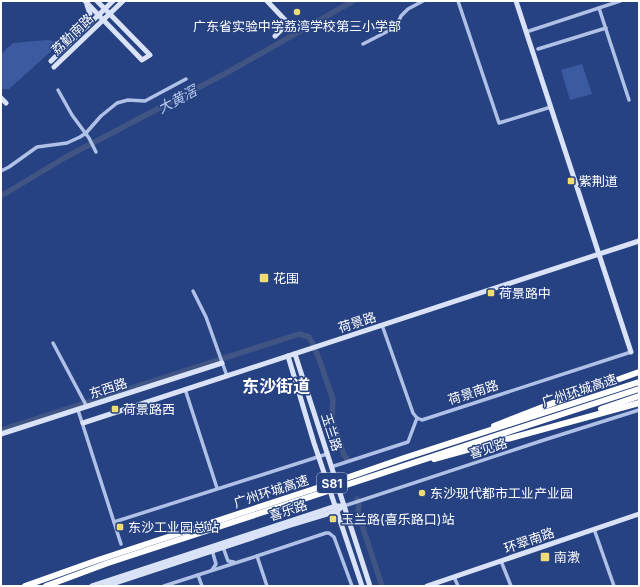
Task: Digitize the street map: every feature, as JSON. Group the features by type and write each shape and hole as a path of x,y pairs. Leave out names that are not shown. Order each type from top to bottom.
{"highway":[{"path":"404,458 468,436 639,371"},
{"name":"广州环城高速","path":"25,586 98,560 404,458 639,382"},
{"name":"广州环城高速","path":"46,586 108,563 639,389"},
{"path":"520,436 639,396"},
{"path":"378,474 639,403"}],"street":[{"path":"85,1 142,60 150,55 97,1"},
{"path":"84,28 90,14 90,10 85,1"},
{"name":"荔勤南路","path":"51,61 113,1"},
{"name":"荔勤南路","path":"54,66 123,1"},
{"path":"267,1 288,23 274,36"},
{"path":"363,44 396,27 401,16 408,9 422,1"},
{"path":"458,1 499,123 550,107"},
{"path":"516,1 630,352"},
{"path":"526,32 620,1"},
{"path":"599,8 629,100"},
{"path":"538,48 606,28"},
{"path":"1,171 37,147 70,143 86,133 101,116 117,103 128,100 145,100 186,79"},
{"path":"58,90 72,114 86,133 96,152"},
{"path":"1,98 6,103"},
{"name":"荷景路","path":"83,423 639,241"},
{"path":"194,291 227,376"},
{"path":"331,468 408,442 416,418 382,325"},
{"path":"53,343 87,407"},
{"name":"荷景南路","path":"416,418 422,420 630,352"},
{"name":"玉兰路","path":"296,354 331,468 370,586"},
{"name":"玉兰路","path":"288,356 362,586"},
{"name":"东西路","path":"1,434 222,362"},
{"path":"185,389 217,488"},
{"path":"78,410 121,544"},
{"name":"喜见路","path":"344,506 639,410"},
{"path":"114,522 327,454"},
{"name":"喜乐路","path":"106,586 222,545 344,506"},
{"name":"环翠南路","path":"426,586 639,514"},
{"path":"594,529 614,586"},
{"path":"209,571 329,532 334,537 352,586"},
{"path":"222,545 228,561 238,562"},
{"path":"164,586 214,570 216,564 211,549"},
{"name":"喜乐路","path":"92,586 211,549"},
{"path":"257,556 267,586"},
{"path":"501,561 511,586"},
{"path":"198,575 202,586"},
{"path":"454,577 458,586"}],"shaded area":[{"path":"48,40 53,41 58,45 9,89 1,89 1,54 13,43"},
{"path":"582,64 592,94 570,100 561,70"}],"waterway":[{"name":"大黄滘","path":"1,196 66,157 230,71 353,1"},
{"path":"1,430 299,334 309,337 319,359 333,399 332,418 344,455 348,460"},
{"path":"357,499 359,505 358,513 382,586"}],"place":[{"name":"广东省实验中学荔湾学校第三小学部","path":"297,12"},
{"name":"紫荆道","path":"571,181"},
{"name":"花围","path":"264,278"},
{"name":"荷景路中","path":"491,293"},
{"name":"荷景路西","path":"115,409"},
{"name":"东沙现代都市工业产业园","path":"422,493"},
{"name":"玉兰路(喜乐路口)站","path":"333,519"},
{"name":"东沙工业园总站","path":"120,527"},
{"name":"南漖","path":"545,557"}],"district":[{"name":"东沙街道","path":"276,386"}]}
